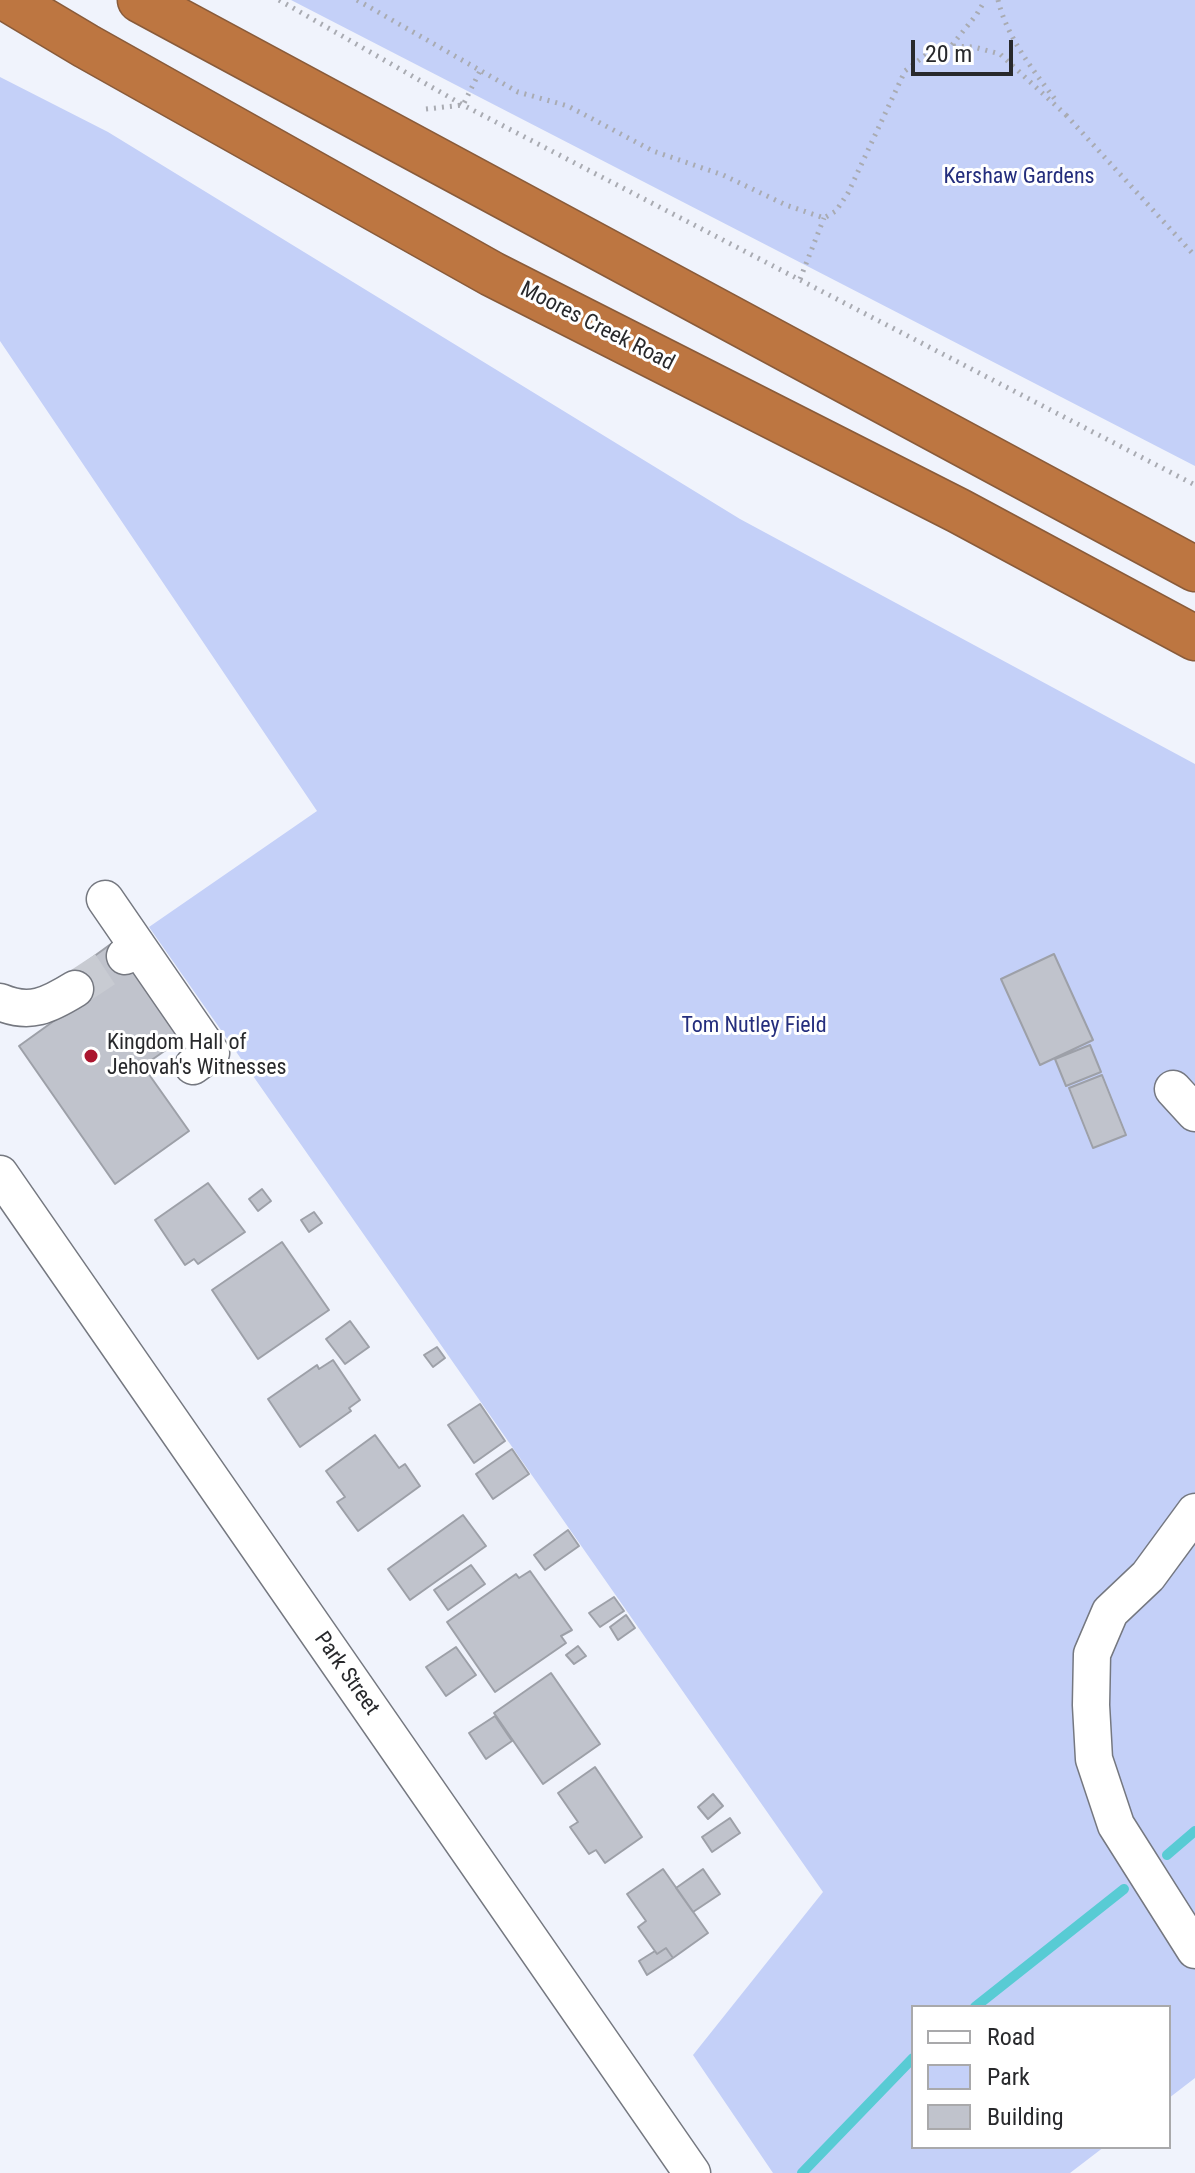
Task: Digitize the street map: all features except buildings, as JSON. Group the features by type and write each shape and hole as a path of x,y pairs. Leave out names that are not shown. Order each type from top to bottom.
{"highway":[{"name":"Moores Creek Road","path":"9,0 492,274 959,511 1195,638"},
{"path":"140,0 1195,569"},
{"path":"0,27 86,46"}],"street":[{"path":"105,899 132,951 211,1053 193,1066"},
{"path":"0,1002 22,1008 47,1006 75,989"},
{"name":"Park Street","path":"0,1174 692,2173"},
{"path":"1195,1512 1148,1576 1110,1612 1092,1654 1091,1705 1094,1759 1116,1825 1195,1950"}],"path":[{"path":"279,0 463,105 1195,485"},
{"path":"357,0 518,92 568,106 653,151 723,175 786,205 824,218"},
{"path":"952,46 985,0"},
{"path":"998,0 1009,28 1034,71 1066,115"},
{"path":"800,279 824,218 836,211 848,193 905,71 932,50 952,46 974,47 1000,54 1066,115 1195,256"},
{"path":"463,105 480,71"}],"green space":[{"name":"Kershaw Gardens","path":"291,0 1195,0 1195,466"},
{"name":"Tom Nutley Field","path":"0,77 108,132 740,519 1195,764 1195,2078 1171,2096 1171,2005 911,2005 911,2149 1101,2149 1070,2173 773,2173 693,2055 823,1892 149,927 317,811 0,341"}],"waterway":[{"path":"1167,1855 1195,1831"},
{"path":"978,2005 1124,1889"},
{"path":"802,2173 911,2060"}],"tunnel":[{"path":"75,989 125,956"}],"place":[{"name":"Kingdom Hall of Jehovah's Witnesses","path":"91,1056"}]}
